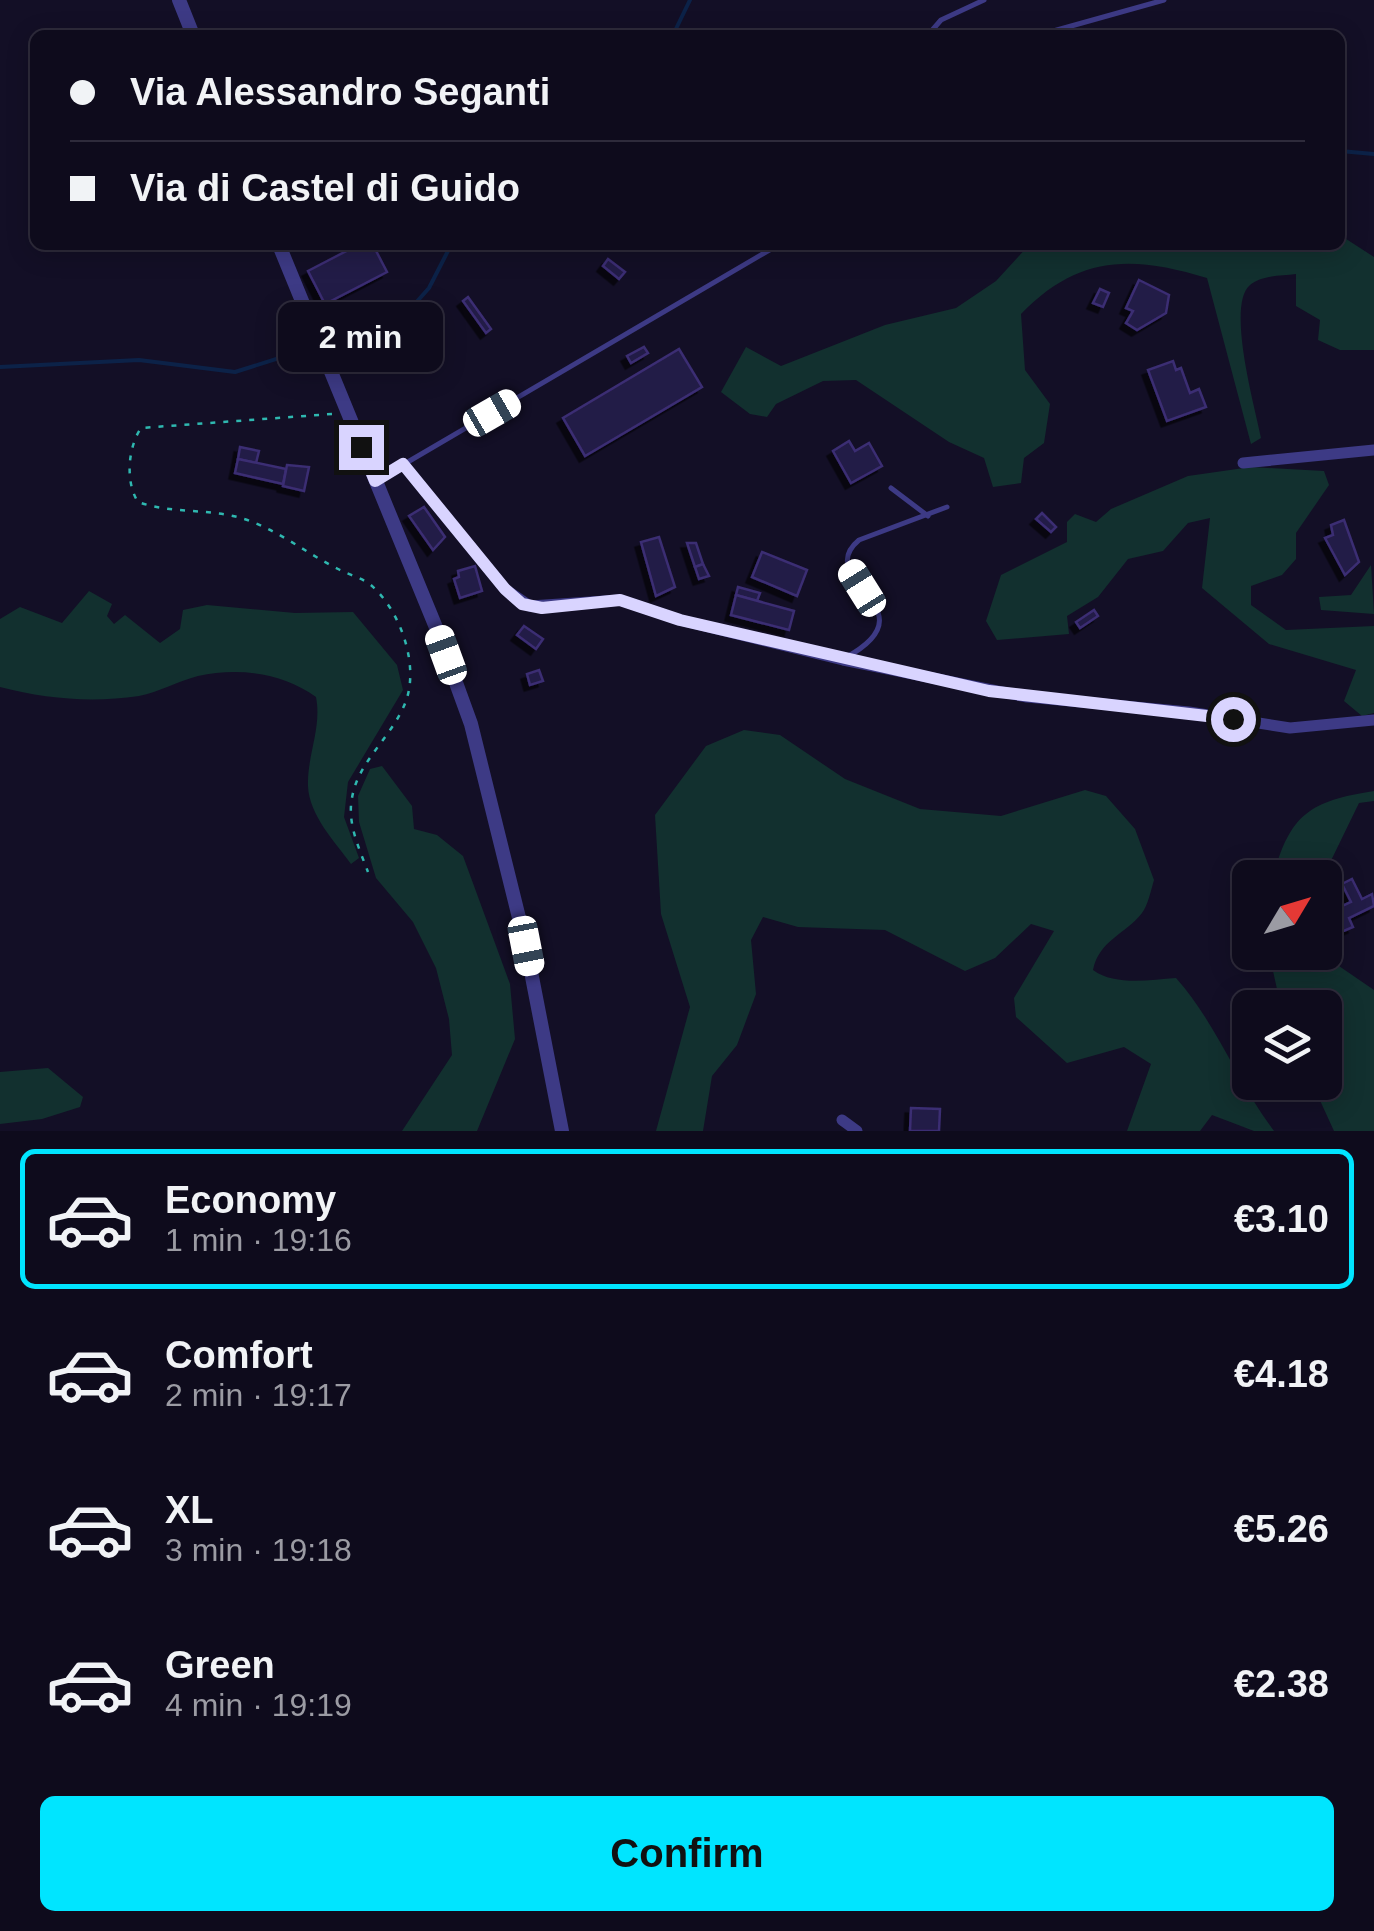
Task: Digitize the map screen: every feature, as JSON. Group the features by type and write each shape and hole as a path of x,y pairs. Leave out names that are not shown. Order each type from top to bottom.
{"street":[{"path":"179,0 191,30"},
{"path":"281,250 435,625 477,743 526,946 562,1131"},
{"path":"1242,462 1374,450"},
{"path":"375,481 403,464 522,604 542,608 620,600 680,620 843,660 1027,698 1189,712 1276,726 1374,720"},
{"path":"842,1120 857,1131"}],"lane":[{"path":"932,30 941,20 984,0"},
{"path":"1057,30 1164,0"},
{"path":"403,464 769,250"},
{"path":"891,488 928,516"},
{"path":"843,660 876,640 881,629 876,611 848,564 849,550 859,540 947,507"}],"path":[{"path":"347,413 141,428 132,440 130,478 138,502 158,509 208,510 250,521 368,582 396,620 410,668 408,696 391,730 357,778 350,804 352,826 368,872"}],"green space":[{"path":"1345,238 1374,257 1374,350 1340,350 1318,340 1320,320 1296,306 1296,274 1266,278 1250,285 1243,296 1241,334 1261,438 1251,444 1207,278 1130,264 1085,271 1064,280 1021,314 1025,370 1050,404 1044,443 1024,458 1021,483 993,487 984,458 949,442 856,380 823,381 776,404 767,417 750,414 721,392 746,347 781,366 885,325 956,308 996,281 1024,250 1345,250"},
{"path":"1251,467 1324,471 1329,485 1296,533 1296,559 1282,575 1251,586 1251,605 1286,630 1374,626 1374,713 1362,716 1344,701 1356,670 1269,644 1202,588 1210,518 1188,523 1163,551 1128,559 1098,597 1067,616 1069,634 997,640 986,621 1001,575 1067,542 1067,522 1075,514 1096,522 1111,509 1188,476"},
{"path":"1371,565 1374,614 1321,610 1319,597 1351,595"},
{"path":"89,591 112,604 107,616 114,624 125,615 160,643 180,629 183,610 207,605 295,613 353,612 397,665 403,690 348,782 344,817 359,858 351,864 324,828 309,797 316,697 289,682 260,674 229,672 198,676 146,694 104,699 69,699 0,687 0,619 20,607 62,623"},
{"path":"744,730 780,735 845,779 920,809 1001,816 1085,790 1106,796 1135,829 1154,880 1142,913 1107,944 1093,970 1122,980 1176,978 1232,1064 1232,1100 1254,1100 1274,1131 1254,1131 1212,1115 1200,1131 1127,1131 1151,1064 1124,1047 1067,1063 1016,1017 1014,998 1054,931 1031,924 995,958 965,971 885,930 798,927 763,917 751,940 756,994 737,1045 712,1076 703,1131 656,1131 690,1007 661,914 655,815 706,746"},
{"path":"382,766 412,806 414,829 437,835 463,856 510,984 515,1039 477,1131 402,1131 452,1055 449,1019 436,968 413,922 376,878 359,822 358,796 370,769"},
{"path":"1374,791 1374,801 1359,803 1331,860 1279,860 1287,838 1306,814 1352,795"},
{"path":"1342,968 1374,990 1374,1131 1334,1131 1320,1100 1342,1100 1342,990 1277,990 1273,970"},
{"path":"48,1068 83,1097 80,1107 42,1119 0,1124 0,1072"}],"building":[{"path":"348,250 376,250 387,272 325,304 308,271"},
{"path":"608,259 625,272 619,279 603,266"},
{"path":"1139,280 1169,295 1166,313 1137,330 1126,323 1133,311 1126,308"},
{"path":"1100,289 1109,293 1103,307 1093,303"},
{"path":"468,297 491,329 486,333 463,301"},
{"path":"644,347 648,353 631,363 627,356"},
{"path":"679,349 702,387 585,456 563,418"},
{"path":"1173,361 1176,370 1181,368 1190,393 1199,389 1206,407 1167,421 1148,370"},
{"path":"849,441 855,451 869,443 882,466 851,483 833,451"},
{"path":"240,447 259,451 256,463 238,459"},
{"path":"238,459 286,469 283,484 235,473"},
{"path":"287,465 309,467 304,491 283,486"},
{"path":"424,507 445,537 433,550 409,516"},
{"path":"1042,513 1056,527 1051,532 1036,519"},
{"path":"1344,520 1359,562 1345,575 1325,538 1333,535 1331,525"},
{"path":"659,537 675,587 656,596 641,542"},
{"path":"687,543 696,543 703,564 695,567"},
{"path":"762,552 807,570 797,596 752,577"},
{"path":"703,564 709,576 699,579 695,567"},
{"path":"475,566 482,591 460,598 454,579 459,577 458,571"},
{"path":"738,587 760,593 757,601 736,595"},
{"path":"736,595 794,611 789,630 731,615"},
{"path":"1094,610 1098,616 1080,628 1076,622"},
{"path":"524,626 543,639 536,649 517,635"},
{"path":"539,670 543,681 530,685 527,674"},
{"path":"1352,879 1362,899 1372,894 1374,906 1349,918 1353,927 1342,932 1342,906 1351,902 1342,884"},
{"path":"911,1108 940,1109 939,1131 910,1131"}],"waterway":[{"path":"675,30 690,0"},
{"path":"1345,151 1374,154"},
{"path":"323,344 413,306 429,288 448,250"},
{"path":"0,367 139,360 235,372 314,347"}],"route":[{"path":"361,447 375,481 403,464 505,589 526,605 546,608 604,598 620,600 680,620 989,691 1233,719"}]}
